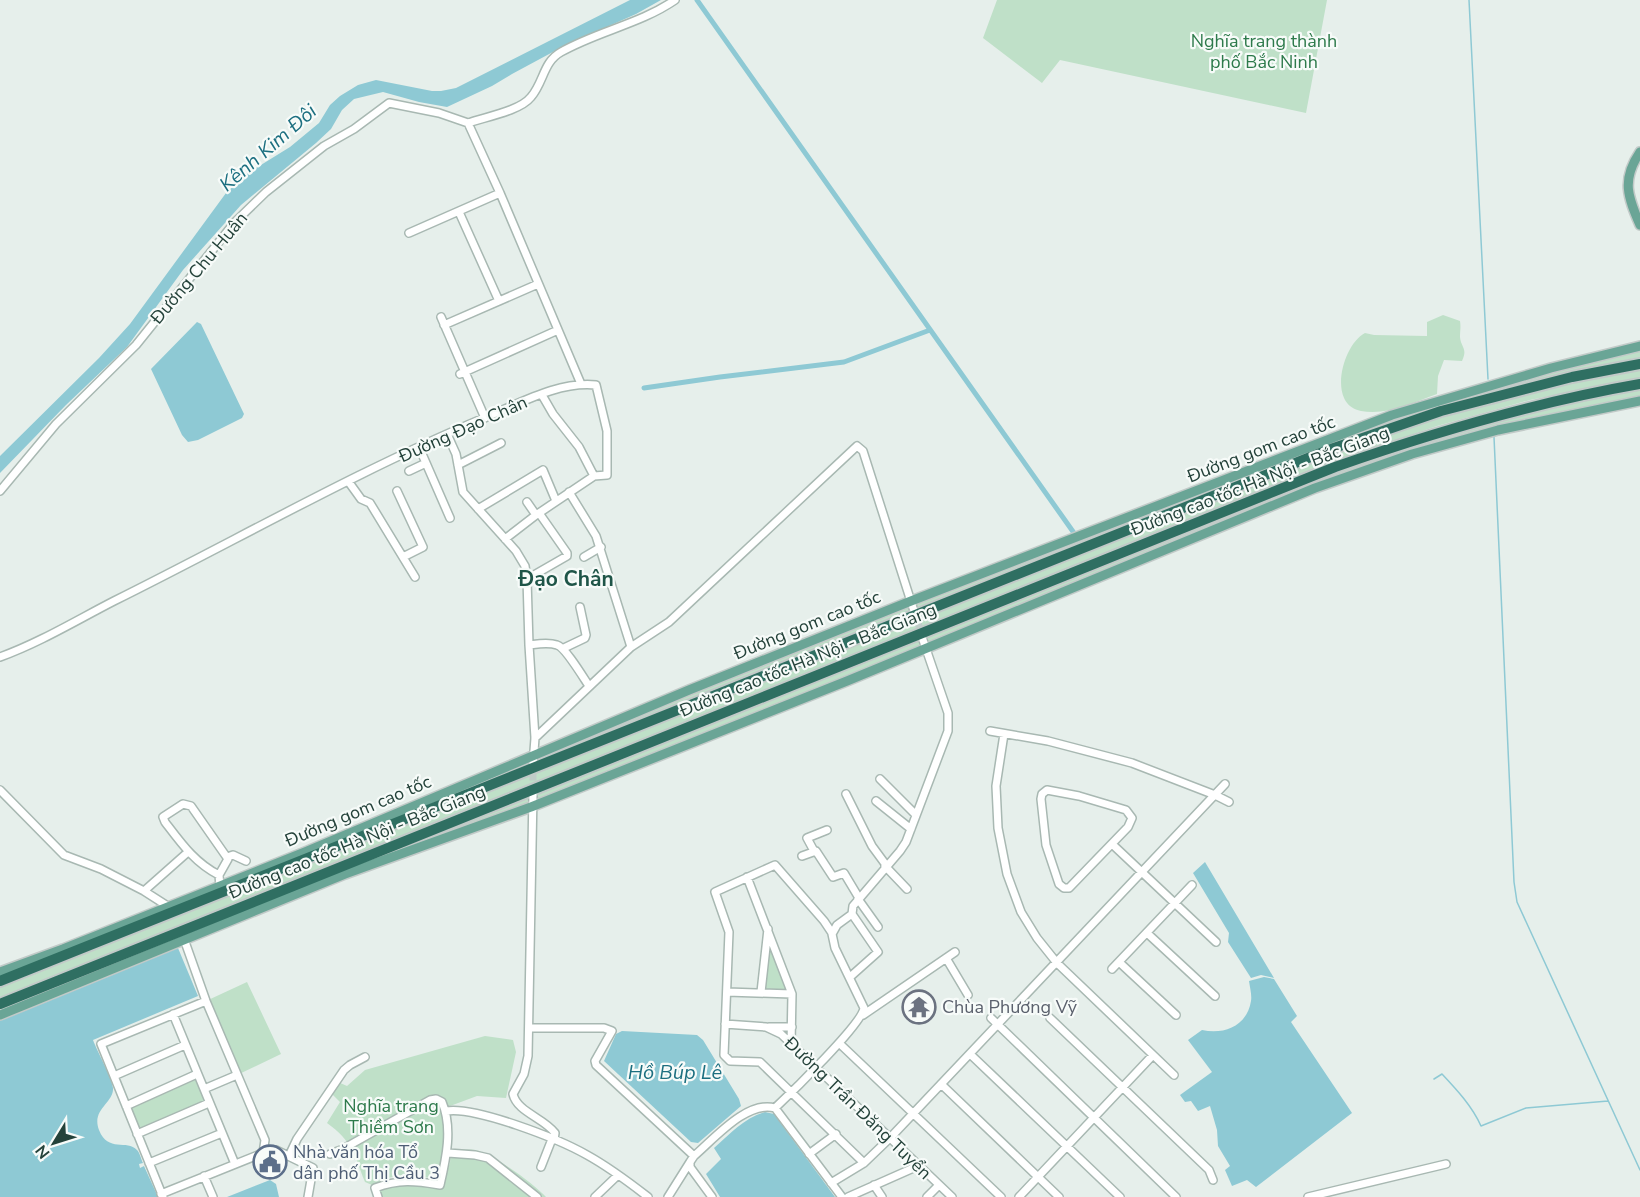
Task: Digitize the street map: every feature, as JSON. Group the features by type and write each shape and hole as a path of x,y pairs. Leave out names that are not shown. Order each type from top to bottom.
{"highway":[{"name":"Đường cao tốc Hà Nội - Bắc Giang","path":"0,981 1328,450 1432,414 1572,377 1640,362"},
{"name":"Đường cao tốc Hà Nội - Bắc Giang","path":"0,1004 1324,471 1420,438 1547,403 1640,386"}],"main road":[{"path":"1640,152 1631,168 1628,188 1631,205 1640,225"},
{"name":"Đường gom cao tốc","path":"0,972 220,887 533,760 646,708 913,606 1392,415 1551,368 1640,346"},
{"path":"0,1016 345,874 531,807 925,644 1315,488 1412,454 1498,430 1640,401"}],"street":[{"path":"505,539 594,476 607,475 608,431 596,385 581,384 468,123 526,102 534,93 549,62 562,51 646,17 675,0"},
{"name":"Đường Chu Huân","path":"0,491 56,424 136,345 227,230 266,192 324,146 354,129 389,103 439,113 468,123"},
{"path":"409,233 500,193"},
{"path":"459,212 499,301"},
{"path":"485,418 463,373 443,321 538,284"},
{"path":"463,373 558,330"},
{"name":"Đường Đạo Chân","path":"0,657 175,571 348,481 447,434 542,394 581,384"},
{"path":"542,394 553,414 579,447 594,476"},
{"path":"447,434 456,454 463,492 521,558 527,579 535,738 533,760"},
{"path":"458,465 501,443"},
{"path":"535,738 631,647 669,622 857,446 863,451 913,606"},
{"path":"420,447 450,518"},
{"path":"409,471 426,463"},
{"path":"478,509 543,470 556,501"},
{"path":"348,481 361,499 370,503 415,577"},
{"path":"397,491 423,547 403,557"},
{"path":"569,492 601,547 631,647"},
{"path":"527,502 567,553 567,556 527,579"},
{"path":"584,557 601,547"},
{"path":"564,648 585,638 580,607"},
{"path":"529,645 551,644 564,648 589,686"},
{"path":"850,977 878,952 852,914 853,906 900,851 911,829 948,731 949,721 925,644"},
{"path":"990,731 1048,741 1132,763 1228,802"},
{"path":"1004,734 996,786 996,804 1004,864 1021,912 1037,938 1057,963 1174,1075"},
{"path":"880,779 916,815"},
{"path":"831,1183 864,1163 890,1138 1226,784"},
{"path":"0,790 64,855 101,869 169,907"},
{"path":"1051,790 1128,812 1132,818 1131,823 1112,844 1071,887 1064,888 1053,871 1046,845 1042,794 1051,790"},
{"path":"532,794 530,1028 527,1063 513,1094 518,1104 551,1127 555,1133 541,1167"},
{"path":"846,794 872,846 907,889"},
{"path":"876,801 911,829"},
{"path":"219,875 188,852 163,820 166,814 184,804 191,806 207,832 227,857 227,862 219,875 220,887"},
{"path":"827,830 807,838 833,877 844,873 878,927"},
{"path":"1112,844 1216,942"},
{"path":"802,856 814,851"},
{"path":"144,891 188,852"},
{"path":"227,857 232,854 246,861"},
{"path":"863,1015 864,1008 835,948 832,933 775,865 715,892 729,932 723,1053 725,1058 760,1062 864,1163"},
{"path":"747,877 792,994 791,1044"},
{"path":"1112,969 1192,885"},
{"path":"832,933 837,925 852,914"},
{"path":"761,992 768,928"},
{"path":"1147,933 1215,996"},
{"path":"184,939 206,1000 265,1140 263,1153"},
{"path":"775,1108 839,1043 863,1015 955,952"},
{"path":"946,958 968,995"},
{"path":"1119,962 1176,1015"},
{"path":"727,992 792,994"},
{"path":"206,1000 101,1044 162,1195 204,1176 276,1150 313,1168 308,1197"},
{"path":"173,1014 235,1164"},
{"path":"991,1018 1176,1197"},
{"path":"1050,1018 1209,1170 1213,1180"},
{"name":"Đường Trần Đăng Tuyển","path":"725,1024 766,1027 781,1034 952,1197"},
{"path":"766,1027 792,1027"},
{"path":"530,1028 604,1028 612,1031 595,1061 596,1065 692,1159"},
{"path":"839,1043 1001,1197"},
{"path":"114,1076 185,1045"},
{"path":"970,1054 1120,1197"},
{"path":"1019,1197 1153,1055"},
{"path":"289,1156 297,1139 345,1070 365,1057"},
{"path":"126,1106 197,1074"},
{"path":"204,1089 237,1075"},
{"path":"941,1084 1059,1197"},
{"path":"330,1154 430,1100 436,1099 442,1102 446,1111 448,1153 440,1185 408,1181 391,1182 375,1188 378,1197"},
{"path":"137,1134 209,1103"},
{"path":"668,1197 692,1159 742,1114 763,1106 775,1108 842,1197"},
{"path":"446,1111 456,1109 479,1112 553,1140 587,1155 648,1197"},
{"path":"149,1163 222,1133"},
{"path":"809,1154 836,1134"},
{"path":"448,1153 488,1158 537,1197"},
{"path":"692,1159 690,1167 712,1197"},
{"path":"1308,1197 1343,1185 1417,1167 1446,1164"},
{"path":"848,1197 918,1166"},
{"path":"204,1176 213,1197"},
{"path":"595,1197 617,1176"},
{"path":"874,1185 882,1197"},
{"path":"927,1197 939,1185"}],"green space":[{"name":"Nghĩa trang thành phố Bắc Ninh","path":"997,0 1327,0 1306,113 1060,60 1042,83 983,38"},
{"path":"1443,315 1460,321 1460,337 1464,353 1462,361 1444,360 1438,376 1437,394 1381,412 1361,411 1350,406 1344,398 1341,387 1342,374 1350,349 1357,340 1365,333 1427,336 1427,322"},
{"path":"1640,351 1640,357 1566,373 1452,403 918,611 914,607 921,601 1091,538 1341,438 1406,415 1597,359"},
{"path":"1640,369 1640,378 1530,400 1437,426 1361,452 0,997 0,988 1363,443 1500,400"},
{"path":"1640,390 1640,397 1533,417 1443,441 928,643 925,636 1350,465 1540,408"},
{"path":"909,606 913,612 535,765 535,760 687,695"},
{"path":"920,638 921,647 537,801 535,799 535,794"},
{"path":"529,795 527,805 0,1012 0,1007"},
{"path":"769,947 771,947 787,986 787,991 766,990 765,988"},
{"path":"247,982 281,1054 237,1075 206,1001"},
{"name":"Nghĩa trang Thiềm Sơn","path":"485,1036 513,1040 516,1052 506,1098 477,1096 442,1109 446,1147 438,1179 396,1176 372,1185 365,1182 348,1143 327,1123 340,1102 331,1093 338,1082 347,1086 365,1070"},
{"path":"197,1074 209,1103 137,1134 126,1106"},
{"path":"451,1150 482,1152 523,1177 546,1197 375,1197 372,1187 391,1181 415,1179 443,1182 450,1163"}],"water":[{"path":"630,0 661,0 636,14 564,46 492,86 447,107 383,92 354,99 342,110 331,129 241,205 183,270 127,347 0,473 0,456 130,324 226,193 248,173 290,147 319,123 330,105 340,96 358,85 376,80 432,91 456,88"},
{"path":"197,322 201,324 244,414 242,418 198,440 188,442 182,435 151,369"},
{"path":"1205,862 1274,978 1261,975 1251,978 1228,942 1229,933 1193,873"},
{"path":"172,947 178,948 198,996 93,1040 113,1088 110,1098 98,1117 99,1130 103,1137 112,1144 128,1145 137,1150 143,1163 139,1164 140,1168 144,1166 158,1197 0,1197 0,1020"},
{"path":"1264,977 1274,979 1297,1016 1291,1022 1352,1113 1256,1187 1247,1180 1232,1186 1225,1170 1230,1166 1218,1146 1217,1130 1210,1106 1198,1111 1191,1101 1185,1102 1180,1095 1212,1072 1188,1040 1202,1030 1226,1030 1240,1022 1249,1010 1251,1001 1249,981"},
{"name":"Hồ Búp Lê","path":"622,1031 697,1035 703,1040 741,1106 698,1143 691,1142 604,1061 616,1034"},
{"name":"Hồ Búp Lê","path":"765,1112 774,1114 835,1197 720,1197 706,1174 721,1159 714,1148 744,1122"},
{"path":"270,1180 276,1184 279,1197 227,1197"}],"waterway":[{"path":"697,0 1074,533"},
{"path":"1469,0 1488,379"},
{"path":"644,388 844,362 930,330"},
{"path":"1494,437 1514,882 1517,902 1640,1170"},
{"path":"1434,1079 1442,1074 1469,1105 1481,1126 1526,1108 1608,1101"}],"tunnel":[{"path":"914,611 922,635"},
{"path":"533,767 533,791"}],"place":[{"name":"Chùa Phương Vỹ","path":"919,1007"},
{"name":"Nhà văn hóa Tổ dân phố Thị Cầu 3","path":"270,1162"}],"district":[{"name":"Đạo Chân","path":"566,579"}],"water label":[{"name":"Kênh Kim Đôi","path":"268,148"}]}
